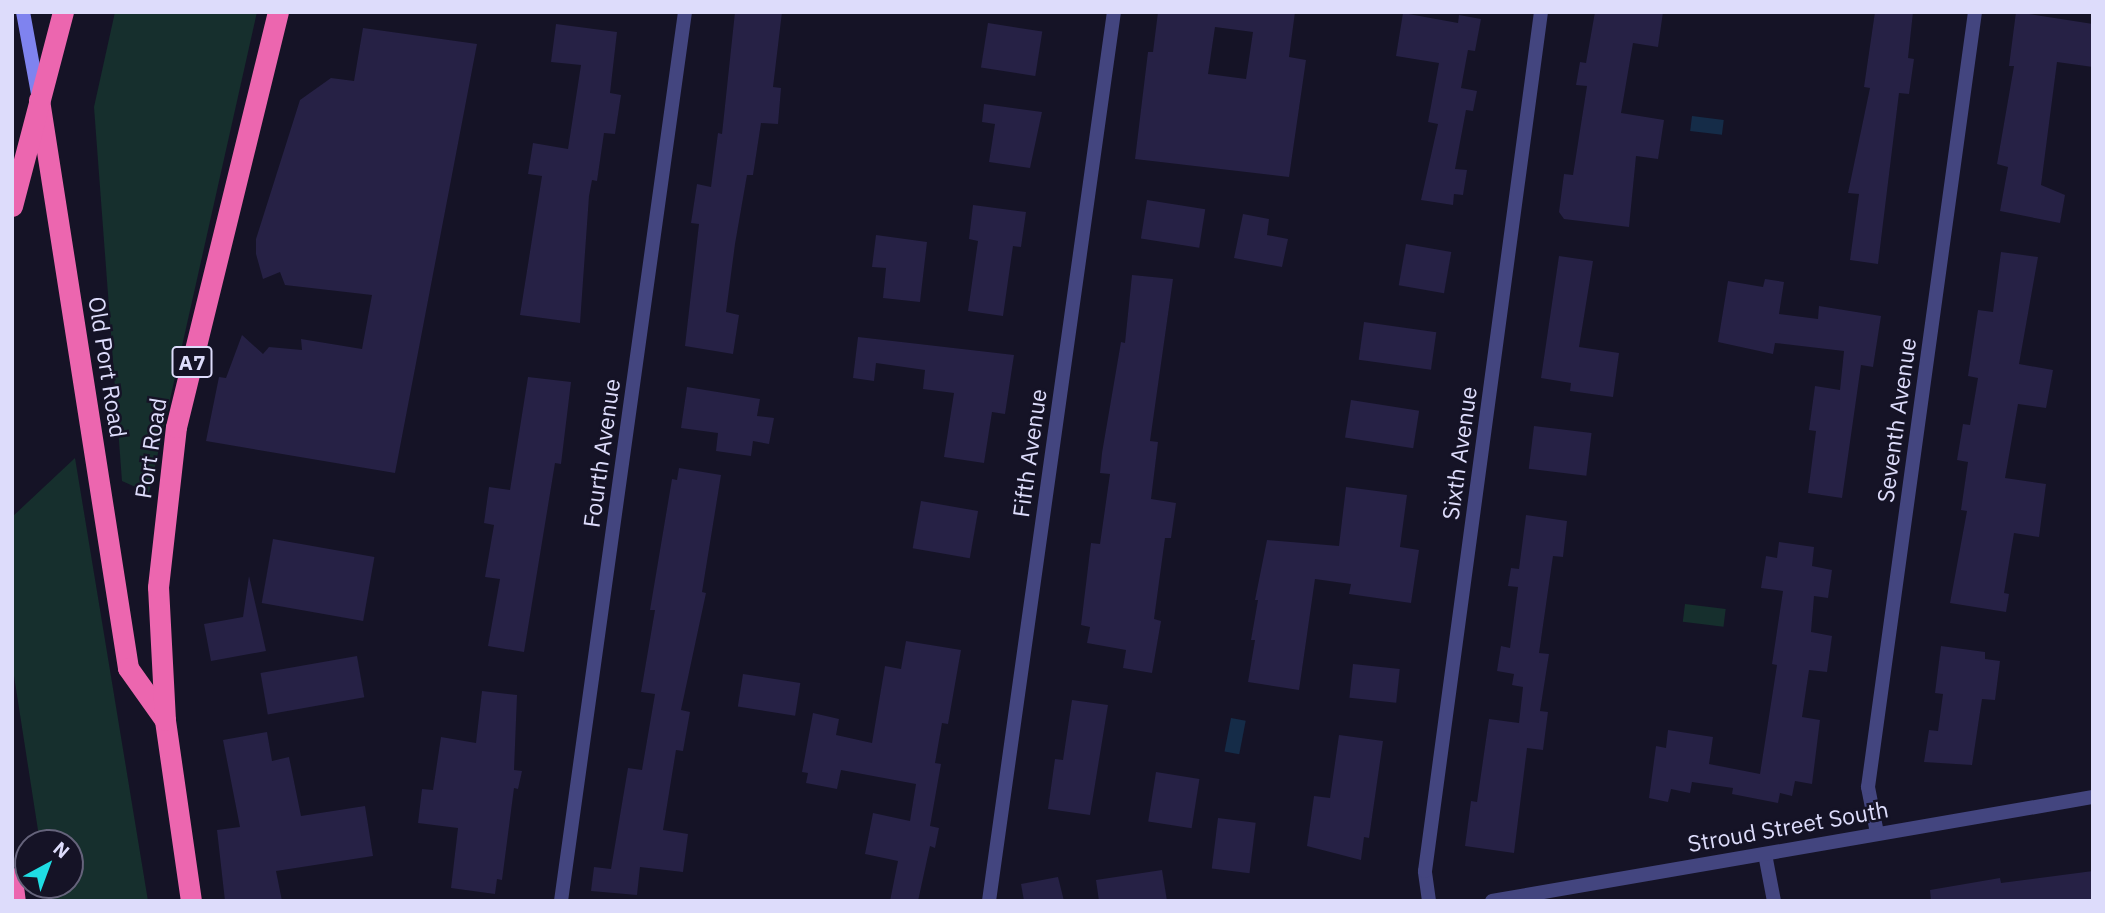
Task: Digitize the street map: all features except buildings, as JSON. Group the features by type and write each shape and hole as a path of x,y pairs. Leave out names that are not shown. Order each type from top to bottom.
{"highway":[{"path":"12,206 63,12"},
{"name":"Port Road","path":"191,901 165,720 158,587 176,427 278,12"},
{"name":"Old Port Road","path":"39,100 128,668 165,720"},
{"path":"12,878 15,901"}],"main road":[{"name":"Old Port Road","path":"23,12 39,100"}],"street":[{"name":"Fourth Avenue","path":"561,901 685,12"},
{"name":"Fifth Avenue","path":"989,901 1114,12"},
{"name":"Sixth Avenue","path":"1429,901 1425,871 1541,12"},
{"name":"Seventh Avenue","path":"1877,833 1868,787 1975,12"},
{"name":"Stroud Street South","path":"1492,901 2093,797"},
{"path":"1765,854 1774,901"}],"green space":[{"path":"115,12 257,12 149,493 122,481 94,107"},
{"path":"75,458 148,901 49,901 84,899 84,829 38,829 12,663 12,517"},
{"path":"1685,604 1726,609 1724,627 1683,622"}],"water":[{"path":"1692,116 1724,120 1722,135 1690,131"},
{"path":"1231,718 1246,721 1239,754 1225,751"}]}
